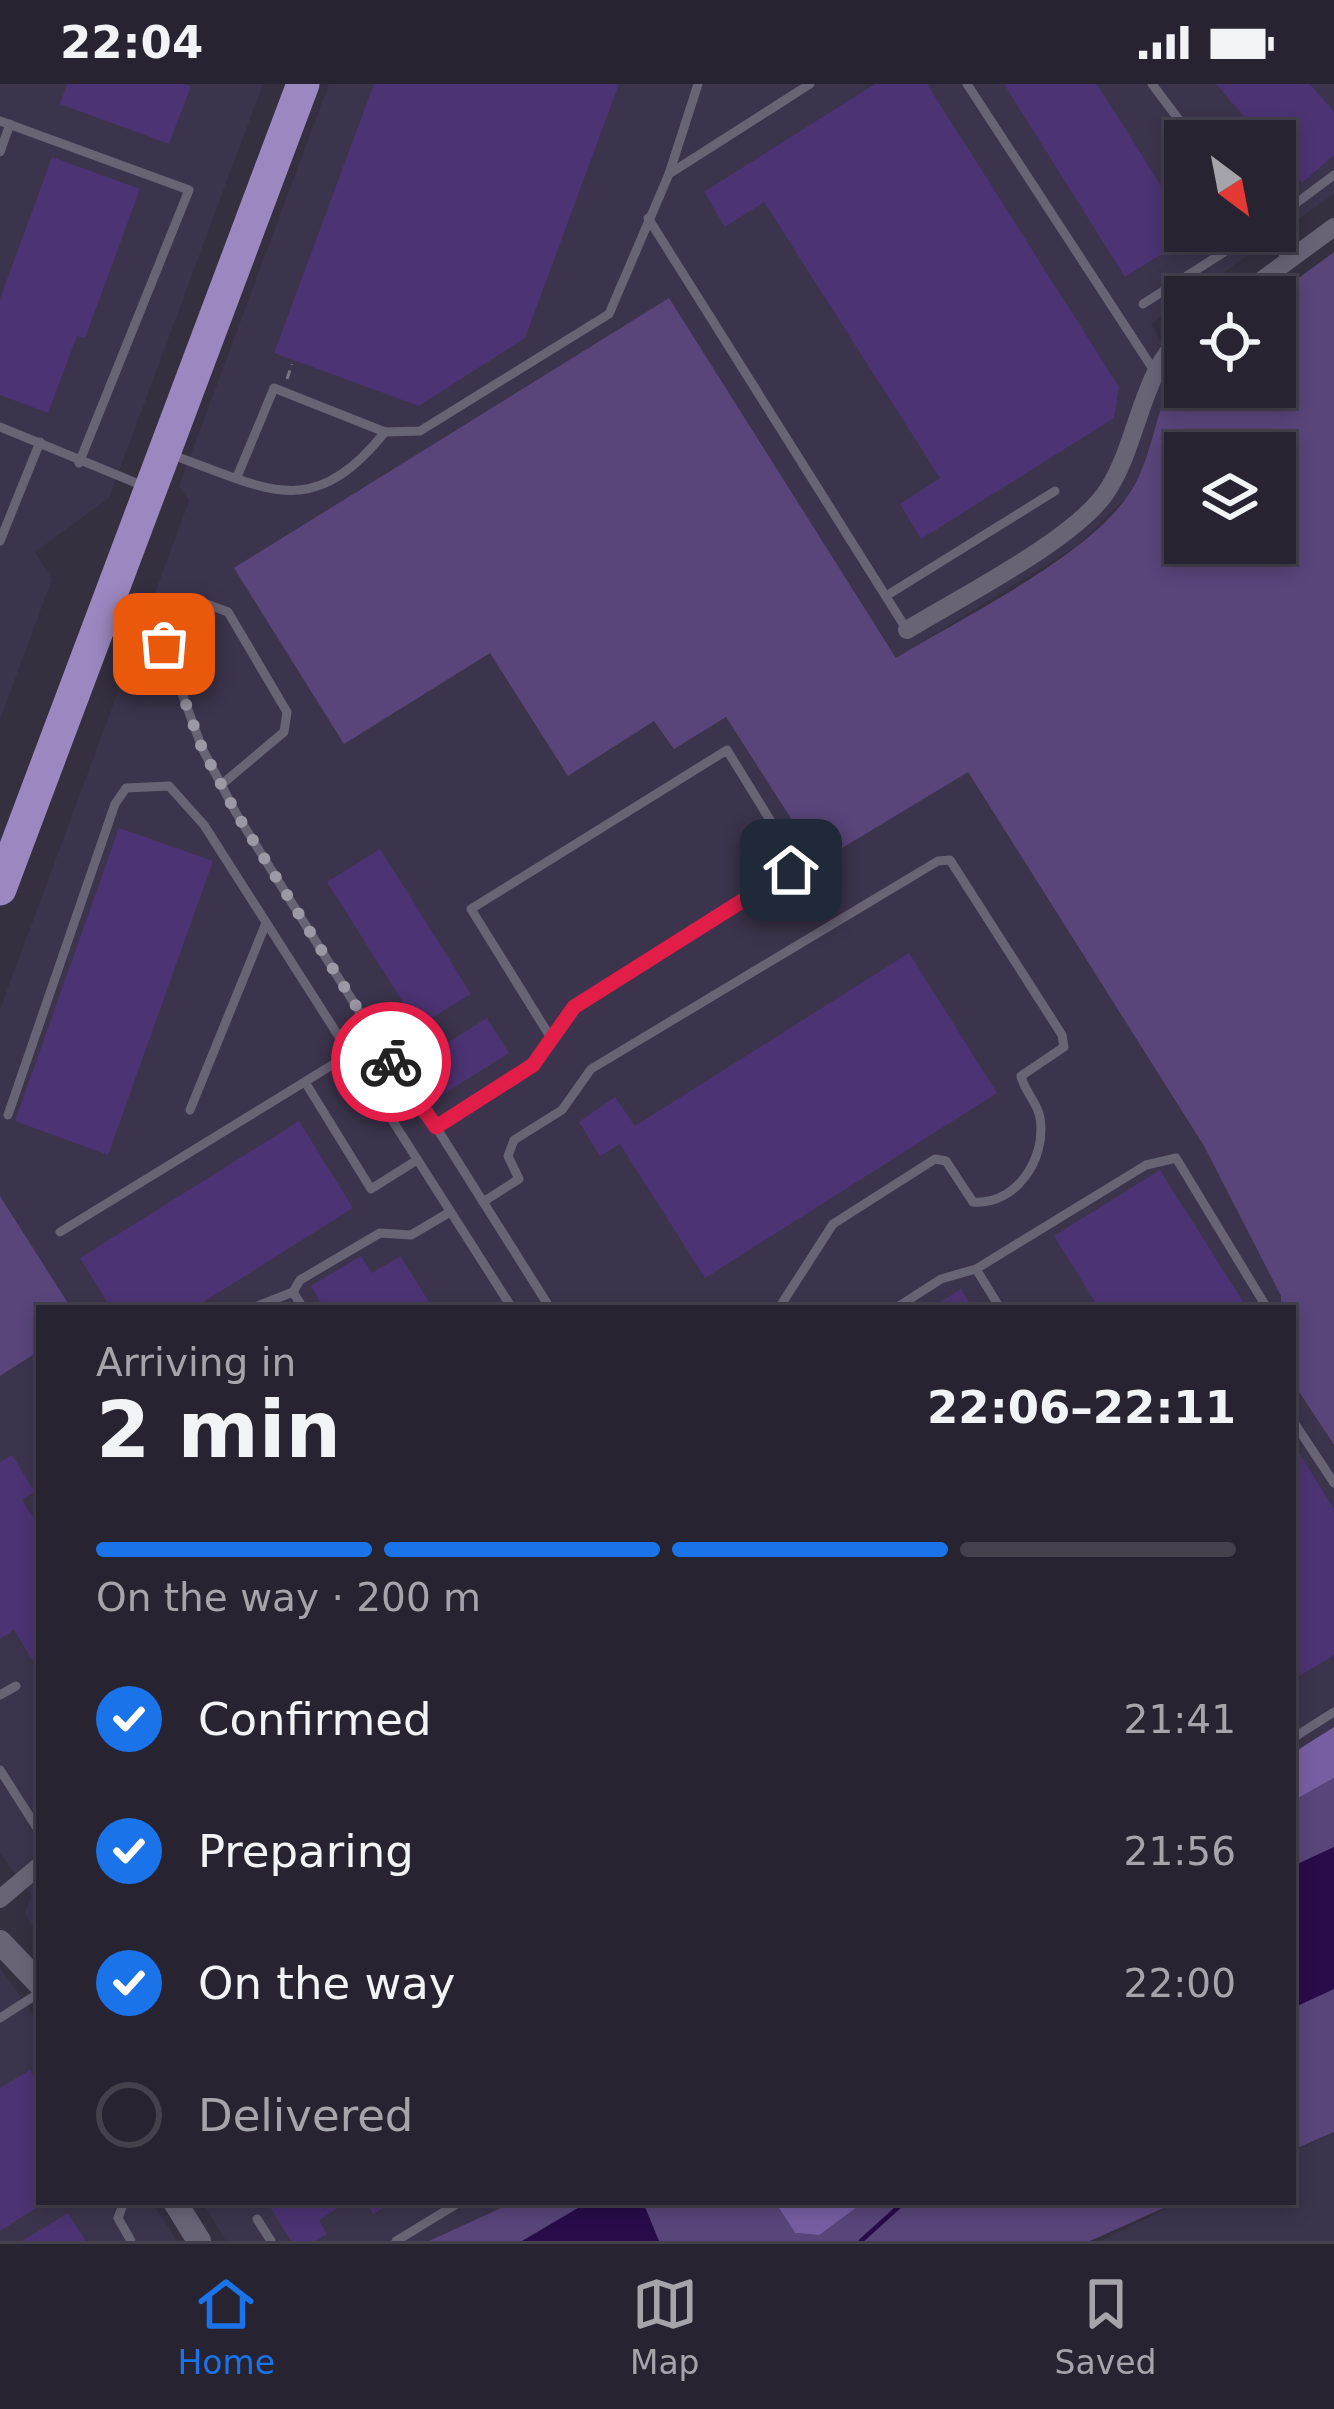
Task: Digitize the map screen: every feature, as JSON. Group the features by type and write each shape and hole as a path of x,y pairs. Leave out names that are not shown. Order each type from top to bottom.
{"highway":[{"path":"0,889 304,84"}],"street":[{"path":"1268,276 1334,226"},
{"path":"907,630 1079,522 1106,493 1164,360"},
{"path":"0,1898 36,1868"},
{"path":"0,1942 36,1980"},
{"path":"183,2205 199,2241"}],"lane":[{"path":"237,477 274,388 385,432 420,430 609,314 669,174 698,84"},
{"path":"669,174 810,84"},
{"path":"967,84 1062,238 1155,372"},
{"path":"1152,84 1179,120"},
{"path":"0,152 5,123 189,190 79,463"},
{"path":"1296,203 1334,175"},
{"path":"647,217 907,630"},
{"path":"1143,304 1226,252"},
{"path":"1282,252 1290,260"},
{"path":"0,428 151,489"},
{"path":"164,452 290,494 325,486 355,470 385,432"},
{"path":"0,541 40,442"},
{"path":"886,596 1055,491"},
{"path":"151,634 205,603 228,612 287,712 284,732 221,785"},
{"path":"104,612 151,634 173,661 202,748 221,785 423,1114 436,1127 548,1305"},
{"path":"436,1127 533,1065 574,1007 796,862 727,750 471,909 551,1038"},
{"path":"8,1115 115,804 126,788 148,783 169,786 204,825 510,1305"},
{"path":"483,1202 519,1179 508,1156 514,1140 562,1110 591,1069 938,861 950,860 1062,1035 1064,1047 1021,1076 1040,1114 1029,1171 992,1202 973,1202 946,1161 935,1159 832,1224 780,1305"},
{"path":"190,1109 266,923"},
{"path":"60,1232 350,1054"},
{"path":"304,1082 371,1189 417,1160"},
{"path":"901,1305 940,1279 976,1269 1146,1165 1176,1158 1265,1305"},
{"path":"260,1305 293,1292 300,1280 380,1233 410,1235 450,1212"},
{"path":"976,1269 998,1305"},
{"path":"293,1292 301,1305"},
{"path":"1296,1425 1334,1483"},
{"path":"0,1695 16,1686"},
{"path":"1296,1736 1334,1712"},
{"path":"0,1770 36,1827"},
{"path":"0,2018 36,1995"},
{"path":"123,2205 118,2218 130,2241"},
{"path":"396,2241 455,2205"},
{"path":"256,2219 271,2241"}],"shaded area":[{"path":"0,84 263,84 109,498 35,552 52,579 0,720"},
{"path":"329,84 1334,84 1334,194 1296,221 1296,120 1164,120 1164,252 1252,252 1219,276 1164,276 1164,315 1151,324 1164,345 1164,401 1146,465 1127,497 1078,545 896,658 669,299 490,653 655,720 725,716 968,772 1204,1146 1281,1296 1281,1305 69,1305 0,1196 0,1009 189,501 179,486"},
{"path":"1334,252 1334,1445 1296,1388 1296,1305 1281,1305 1281,1296 1204,1146 968,772 819,862 726,717 674,749 654,721 568,776 490,653 344,744 234,568 669,298 896,658 1024,583 1087,539 1131,491 1164,403 1164,408 1296,408 1296,280"},
{"path":"0,1196 69,1305 36,1305 36,1353 0,1376"},
{"path":"36,1353 36,1932 25,1914 31,1895 0,1853 0,1376"},
{"path":"1296,1388 1334,1446 1334,1727 1296,1751"},
{"path":"1334,1727 1334,1778 1296,1799 1296,1751"},
{"path":"1334,1778 1334,2132 1296,2149 1296,1799"},
{"path":"1334,1847 1334,1989 1296,2007 1296,1865"},
{"path":"0,1968 36,2019 36,2205 154,2205 177,2241 0,2241"},
{"path":"1334,2133 1334,2241 1101,2241 1173,2205 1296,2205 1296,2150"},
{"path":"204,2205 507,2205 429,2241 226,2241"},
{"path":"507,2205 777,2205 795,2233 818,2235 860,2205 1170,2205 1090,2241 429,2241"},
{"path":"583,2205 644,2205 659,2241 522,2241"},
{"path":"777,2205 860,2205 819,2235 795,2233"}],"building":[{"path":"67,84 191,86 169,144 60,104"},
{"path":"374,84 619,84 525,338 419,406 274,353"},
{"path":"875,84 927,84 1119,387 1114,418 921,539 900,504 940,478 764,202 725,227 704,192"},
{"path":"1004,84 1097,84 1164,190 1165,252 1125,277"},
{"path":"1216,84 1310,84 1334,112 1334,155 1302,183 1296,176 1296,120 1247,120"},
{"path":"52,157 140,189 85,338 77,336 48,413 0,395 0,299"},
{"path":"119,828 213,861 108,1155 15,1121"},
{"path":"380,849 471,994 418,1026 327,882"},
{"path":"909,953 997,1093 705,1278 620,1144 600,1156 579,1122 615,1097 635,1126"},
{"path":"487,1018 509,1053 426,1105 404,1070"},
{"path":"299,1121 353,1208 199,1305 109,1305 80,1258"},
{"path":"1160,1170 1245,1305 1097,1305 1054,1236"},
{"path":"361,1256 372,1273 400,1256 431,1305 322,1305 311,1286"},
{"path":"961,1289 971,1305 936,1305"},
{"path":"1296,1448 1334,1509 1334,1655 1296,1678"},
{"path":"12,1455 35,1492 22,1500 36,1521 36,1666 14,1630 0,1639 0,1462"},
{"path":"30,2070 36,2079 36,2205 40,2205 0,2231 0,2088"},
{"path":"269,2205 342,2205 319,2220 327,2234 316,2241 291,2241"},
{"path":"368,2205 388,2205 373,2214"},
{"path":"68,2213 86,2241 22,2241"}],"waterway":[{"path":"861,2241 901,2205"}],"way so far":[{"path":"164,644 202,748 236,813 391,1062"}],"route":[{"path":"391,1062 436,1127 533,1065 574,1007 791,870"}]}
